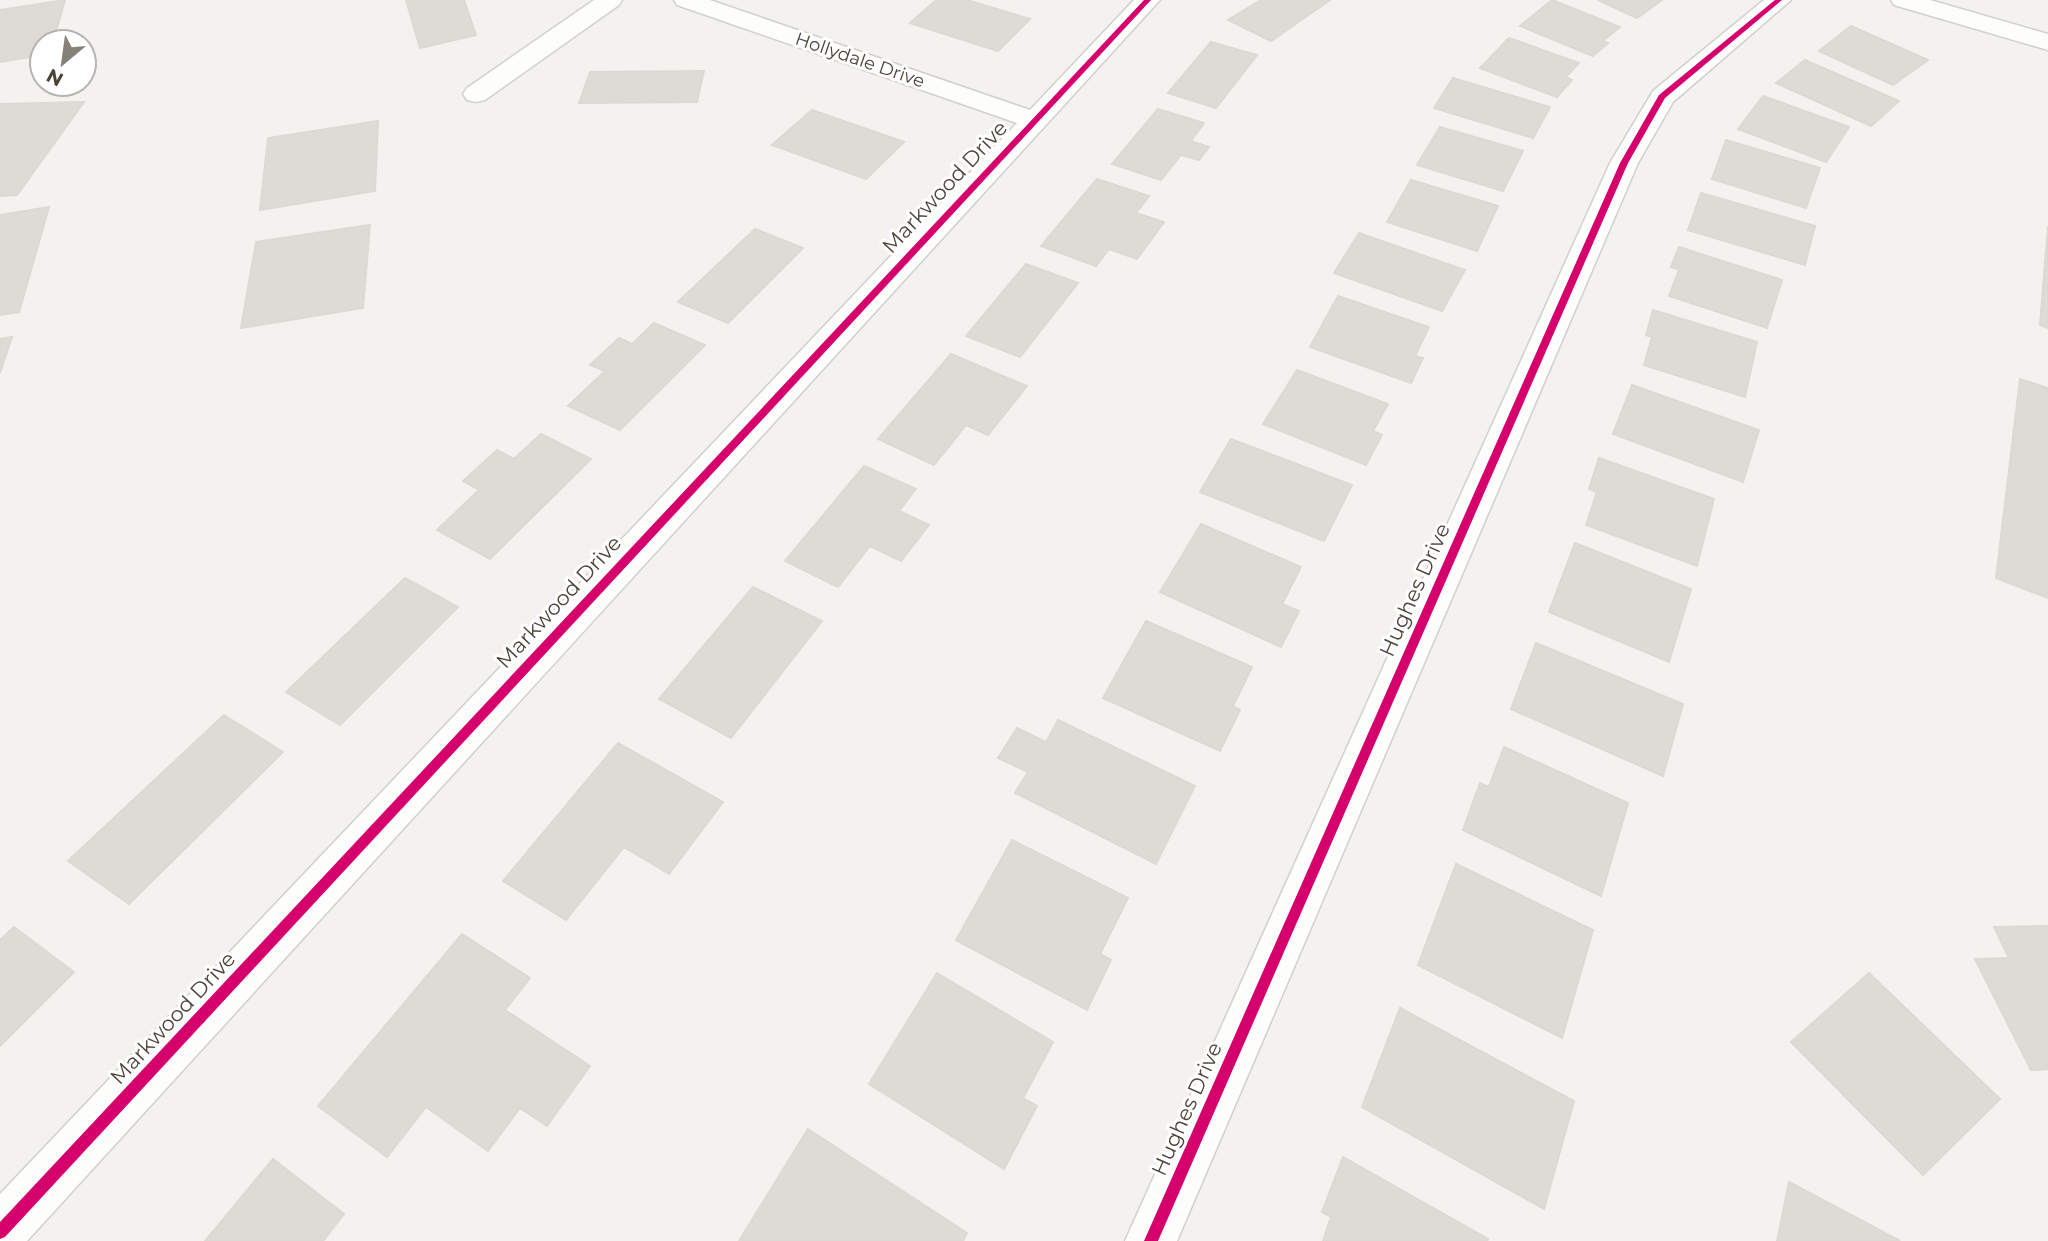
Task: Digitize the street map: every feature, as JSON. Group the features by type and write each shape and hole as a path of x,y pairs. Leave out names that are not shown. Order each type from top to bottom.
{"street":[{"path":"476,94 610,0"},
{"name":"Hollydale Drive","path":"686,0 1034,120"},
{"name":"Markwood Drive","path":"0,1232 1148,0"},
{"name":"Hughes Drive","path":"1150,1241 1624,163 1662,97 1779,0"},
{"path":"1903,0 2048,42"}],"building":[{"path":"65,0 57,28 28,28 28,57 0,62 0,10"},
{"path":"406,0 464,0 476,35 420,48"},
{"path":"936,0 967,0 1030,19 998,51 910,23"},
{"path":"1261,0 1330,0 1271,41 1228,20"},
{"path":"1552,0 1620,27 1603,41 1608,43 1593,56 1520,26"},
{"path":"1598,0 1662,0 1637,18"},
{"path":"1851,26 1928,60 1893,85 1819,51"},
{"path":"1509,38 1579,63 1566,77 1572,80 1557,97 1480,68"},
{"path":"1211,42 1257,55 1216,108 1168,93"},
{"path":"1805,60 1899,101 1871,126 1776,83"},
{"path":"704,71 697,102 579,103 590,72"},
{"path":"1453,78 1550,107 1533,138 1434,108"},
{"path":"1763,96 1849,127 1826,162 1738,129"},
{"path":"84,102 17,195 0,196 0,104"},
{"path":"1158,109 1204,123 1191,141 1209,147 1199,160 1181,155 1161,180 1112,164"},
{"path":"812,110 904,142 866,179 772,145"},
{"path":"378,121 375,191 260,210 268,138"},
{"path":"1440,127 1523,151 1503,191 1417,165"},
{"path":"1726,140 1820,168 1806,208 1712,179"},
{"path":"1097,179 1149,196 1136,213 1164,222 1137,259 1109,249 1096,266 1041,246"},
{"path":"1411,180 1498,206 1477,251 1387,222"},
{"path":"1701,193 1815,226 1805,265 1688,230"},
{"path":"49,207 19,312 0,315 0,215"},
{"path":"370,225 363,308 241,328 256,242"},
{"path":"2048,226 2048,328 2040,325"},
{"path":"755,229 803,248 728,323 678,302"},
{"path":"1359,233 1465,270 1442,311 1334,273"},
{"path":"1679,247 1782,280 1767,328 1669,296 1679,270 1671,267"},
{"path":"1026,264 1078,283 1020,357 966,336"},
{"path":"1338,296 1429,327 1415,356 1423,358 1411,383 1310,347"},
{"path":"1653,310 1757,342 1745,397 1644,365 1652,337 1646,335"},
{"path":"654,323 705,345 620,430 568,406 605,371 590,365 619,338 632,344"},
{"path":"12,337 0,373 0,339"},
{"path":"951,354 1027,386 988,435 966,425 934,465 878,439"},
{"path":"1297,370 1388,404 1373,431 1382,435 1366,465 1263,424"},
{"path":"2020,379 2048,388 2048,598 1996,578"},
{"path":"1632,385 1759,430 1743,482 1613,434"},
{"path":"541,434 591,459 490,559 437,530 479,490 463,481 497,450 514,459"},
{"path":"1231,439 1352,485 1324,541 1200,492"},
{"path":"1599,458 1714,499 1697,566 1586,525 1597,492 1589,489"},
{"path":"864,466 916,489 899,511 929,525 901,561 870,546 838,587 785,561"},
{"path":"1201,524 1301,567 1282,604 1299,611 1281,647 1160,592"},
{"path":"1575,543 1691,589 1669,662 1549,612"},
{"path":"405,578 458,607 340,725 286,692"},
{"path":"753,587 822,621 731,738 659,699"},
{"path":"1146,621 1252,667 1233,706 1240,710 1220,751 1103,698"},
{"path":"1536,643 1683,704 1663,776 1511,709"},
{"path":"224,715 283,752 129,904 68,861"},
{"path":"1058,720 1195,786 1156,864 1015,793 1028,772 998,758 1017,728 1046,742"},
{"path":"618,743 723,802 669,874 624,847 566,920 503,881"},
{"path":"1504,747 1628,803 1601,896 1463,830 1480,783 1489,787"},
{"path":"1012,840 1128,898 1100,954 1111,960 1087,1010 956,940"},
{"path":"1456,864 1593,930 1562,1038 1418,965"},
{"path":"2048,926 2048,1069 2031,1070 1975,959 2009,958 1994,927"},
{"path":"14,927 74,972 0,1046 0,940"},
{"path":"462,934 530,978 505,1010 590,1066 547,1126 520,1108 488,1151 426,1107 387,1157 318,1106"},
{"path":"937,973 1053,1042 1023,1098 1037,1106 1004,1169 869,1084"},
{"path":"1869,973 2000,1099 1923,1175 1791,1042"},
{"path":"1400,1008 1574,1101 1544,1209 1362,1107"},
{"path":"808,1129 967,1233 963,1241 739,1241"},
{"path":"1343,1157 1488,1239 1487,1241 1323,1241 1331,1217 1322,1212"},
{"path":"273,1159 344,1214 323,1241 205,1241"},
{"path":"1789,1182 1900,1241 1777,1241"}],"cycle path":[{"path":"0,1232 1148,0"},
{"path":"1151,1241 1624,163 1662,97 1779,0"}]}
